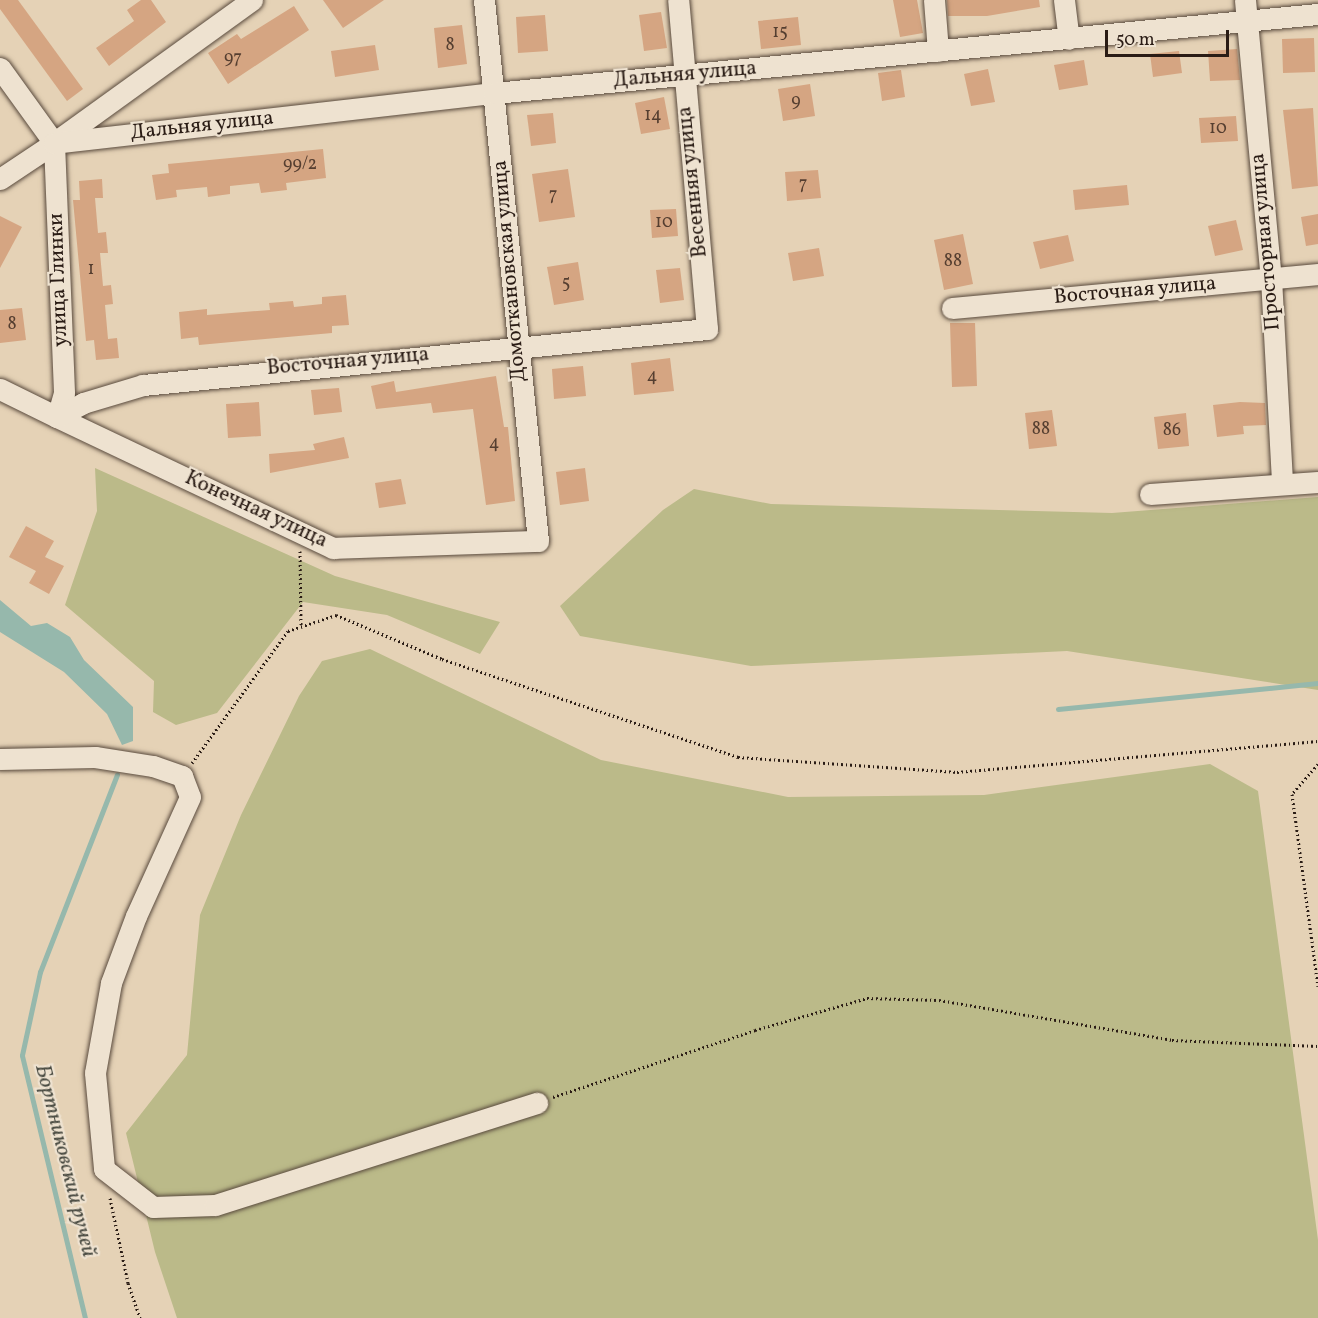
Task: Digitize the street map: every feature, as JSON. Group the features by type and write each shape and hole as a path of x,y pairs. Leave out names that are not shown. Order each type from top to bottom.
{"street":[{"path":"0,179 252,0"},
{"name":"Домоткановская улица","path":"484,0 538,541"},
{"name":"Весенняя улица","path":"678,0 707,329"},
{"path":"934,0 938,51"},
{"path":"1064,0 1069,39"},
{"name":"Дальняя улица","path":"54,142 494,93 1069,39 1246,10 1318,14"},
{"name":"Просторная улица","path":"1246,10 1271,278 1282,484"},
{"path":"0,68 54,142"},
{"name":"улица Глинки","path":"54,142 64,393 57,417"},
{"name":"Восточная улица","path":"952,308 1318,274"},
{"name":"Восточная улица","path":"57,417 82,403 143,385 517,346 707,329"},
{"path":"0,389 57,417"},
{"name":"Конечная улица","path":"57,417 333,548 538,541"},
{"path":"1150,494 1318,482"},
{"path":"0,759 95,757 153,766 182,776 190,797 136,916 111,983 95,1073 104,1168 153,1207 215,1204 537,1103"}],"path":[{"path":"300,551 301,627"},
{"path":"182,776 288,632 336,615 442,659 738,757 957,772 1318,741"},
{"path":"1318,764 1292,794 1318,986"},
{"path":"537,1103 754,1030 867,998 939,1000 1172,1040 1318,1046"},
{"path":"104,1168 128,1283 140,1318"}],"shaded area":[{"path":"95,468 335,576 500,622 480,654 387,615 303,602 217,713 176,725 153,712 154,681 65,605 97,511"},
{"path":"694,489 771,504 1112,513 1318,497 1318,690 1067,651 751,666 580,636 560,606 663,510"},
{"path":"370,649 601,760 788,797 984,795 1210,764 1258,791 1318,1240 1318,1318 177,1318 155,1252 126,1133 187,1055 200,915 241,815 299,696 322,661"}],"water":[{"path":"0,600 31,626 47,623 70,637 84,660 133,707 133,741 122,745 107,714 64,672 0,632"}],"building":[{"path":"0,0 18,0 83,89 67,101 0,9"},
{"path":"141,0 151,0 166,22 109,66 96,48 134,21 127,10"},
{"path":"323,0 384,0 343,28"},
{"path":"893,0 917,0 923,33 900,37"},
{"path":"947,0 1039,0 1040,7 987,16 948,16"},
{"path":"294,6 309,30 228,84 208,53 237,34 241,39"},
{"path":"661,12 667,48 644,51 639,15"},
{"path":"545,15 548,51 518,53 516,17"},
{"path":"798,17 801,45 761,49 758,21"},
{"path":"462,25 467,64 438,68 434,28"},
{"path":"1314,38 1315,72 1283,73 1282,39"},
{"path":"375,45 379,70 335,77 331,51"},
{"path":"1237,49 1240,80 1210,81 1208,51"},
{"path":"1179,51 1182,73 1153,77 1150,54"},
{"path":"1084,60 1088,85 1059,90 1054,65"},
{"path":"988,69 995,102 971,106 964,74"},
{"path":"901,70 905,97 882,101 878,73"},
{"path":"810,84 815,116 783,121 778,89"},
{"path":"664,97 670,129 641,134 635,103"},
{"path":"1313,108 1318,186 1292,189 1283,110"},
{"path":"553,113 556,143 531,146 527,115"},
{"path":"1236,116 1238,141 1201,143 1199,118"},
{"path":"323,149 326,178 286,183 287,190 261,193 259,183 230,186 230,194 208,197 207,187 176,190 177,197 156,200 152,175 169,173 168,164"},
{"path":"568,169 575,217 539,222 532,174"},
{"path":"818,170 821,198 787,201 785,172"},
{"path":"102,179 103,198 95,198 98,233 106,232 108,253 100,253 103,286 111,285 113,304 105,305 108,339 117,338 119,358 96,360 94,340 86,341 73,200 80,200 79,181"},
{"path":"1127,185 1129,205 1075,210 1073,190"},
{"path":"676,209 678,236 652,238 650,210"},
{"path":"1318,214 1318,244 1306,246 1301,217"},
{"path":"0,216 22,227 0,268"},
{"path":"1236,220 1243,250 1215,256 1208,226"},
{"path":"963,234 973,284 944,290 934,240"},
{"path":"1068,235 1074,261 1040,269 1033,242"},
{"path":"819,248 824,276 793,281 788,253"},
{"path":"578,262 584,300 554,305 547,267"},
{"path":"680,268 684,300 660,303 656,270"},
{"path":"346,295 349,325 332,326 332,333 199,345 198,337 181,339 179,312 207,309 207,315 270,310 269,303 293,301 294,307 322,304 322,297"},
{"path":"22,308 26,340 0,343 0,310"},
{"path":"950,323 975,323 977,386 952,387"},
{"path":"670,358 674,391 634,395 631,363"},
{"path":"583,366 586,396 554,399 552,369"},
{"path":"496,376 504,427 508,427 515,501 486,505 473,409 433,413 431,403 376,409 371,386 394,381 396,392"},
{"path":"339,388 342,412 314,415 311,390"},
{"path":"259,402 261,436 228,438 226,404"},
{"path":"1240,402 1265,403 1266,425 1243,426 1244,434 1217,437 1213,405"},
{"path":"1052,410 1057,446 1029,449 1025,413"},
{"path":"1186,413 1189,446 1158,449 1154,417"},
{"path":"344,437 349,458 270,473 269,454 315,450 313,444"},
{"path":"585,468 589,501 560,505 556,472"},
{"path":"401,479 406,504 379,508 375,483"},
{"path":"26,526 54,541 45,557 64,566 49,594 29,583 36,571 9,557"}],"waterway":[{"path":"1058,709 1318,683"},
{"name":"Бортниковский ручей","path":"85,1318 22,1055 40,972 117,774"}]}
